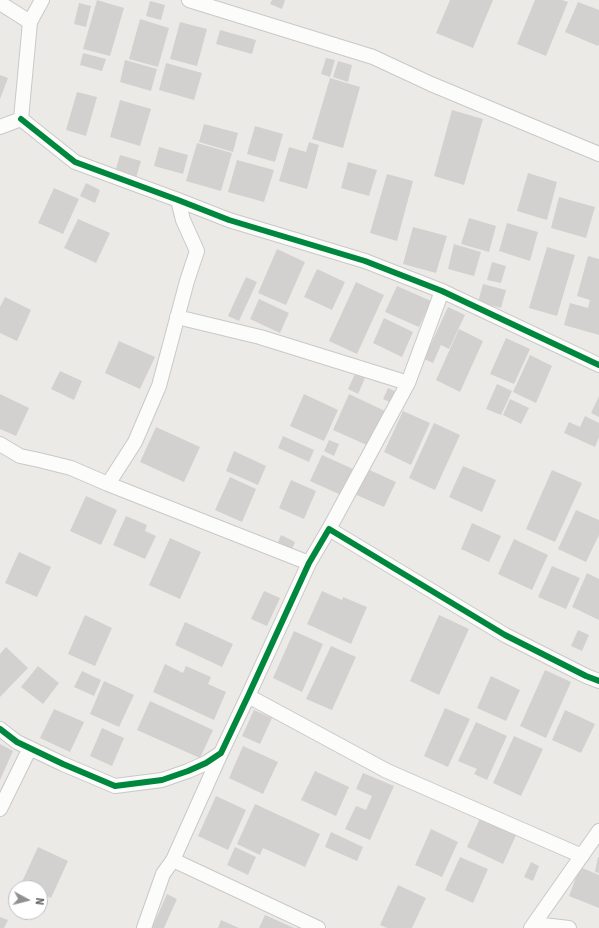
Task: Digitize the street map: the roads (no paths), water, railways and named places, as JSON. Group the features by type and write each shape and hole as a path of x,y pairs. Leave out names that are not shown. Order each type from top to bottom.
{"street":[{"path":"20,119 30,22 42,0"},
{"path":"188,0 373,57 431,84 599,154"},
{"path":"0,3 30,22"},
{"path":"0,127 20,119"},
{"path":"20,119 75,162 229,220 365,261 442,291 599,365"},
{"path":"108,484 135,442 159,386 187,281 197,251 183,220 178,200"},
{"path":"144,928 164,874 173,860 309,563 408,383 442,291"},
{"path":"177,317 260,336 408,383"},
{"path":"0,444 20,456 71,468 309,563"},
{"path":"328,529 505,635 586,676 599,681"},
{"path":"248,696 386,771 582,856"},
{"path":"0,729 18,742 30,748 115,786 162,780 188,772 221,753"},
{"path":"0,809 30,748"},
{"path":"532,926 599,831"},
{"path":"173,860 318,928"},
{"path":"532,926 569,928"}]}
